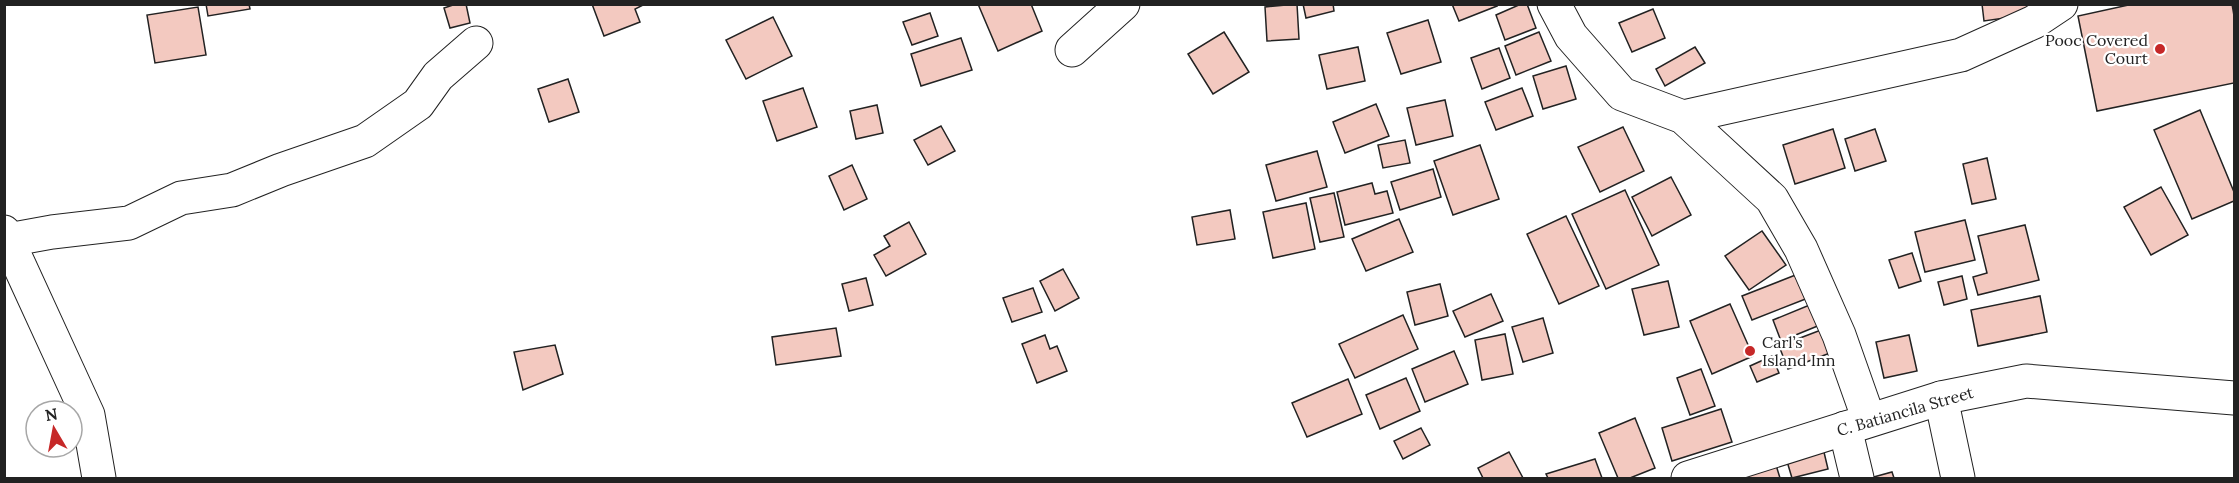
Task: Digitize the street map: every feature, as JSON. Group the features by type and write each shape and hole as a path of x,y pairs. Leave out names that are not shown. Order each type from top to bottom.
{"street":[{"path":"1072,50 1123,4"},
{"path":"1554,4 1571,36 1622,94 1683,117 1772,199 1801,249 1839,335 1857,424 1857,478"},
{"path":"1683,117 1961,55 2034,22 2061,4"},
{"path":"99,478 88,415 6,236 129,223 181,198 232,190 281,170 365,141 418,104 438,76 476,43"},
{"name":"C. Batiancila Street","path":"1688,478 1941,398 2026,381 2235,399"},
{"path":"1941,398 1958,478"}],"building":[{"path":"206,4 249,4 250,9 208,16"},
{"path":"466,4 470,23 450,28 444,8"},
{"path":"592,4 645,4 635,9 640,22 604,36"},
{"path":"978,4 1031,4 1042,31 998,51"},
{"path":"1297,4 1299,39 1267,41 1265,7"},
{"path":"1303,4 1333,4 1334,11 1306,18"},
{"path":"1452,4 1496,4 1497,6 1459,21"},
{"path":"1521,4 1527,4 1536,28 1505,40 1496,15"},
{"path":"1982,4 2037,4 2039,13 1984,21"},
{"name":"Pooc Covered Court","path":"2133,4 2232,4 2234,83 2097,111 2078,16"},
{"path":"198,7 206,55 155,63 147,15"},
{"path":"1653,9 1665,38 1632,52 1619,23"},
{"path":"930,13 938,36 912,45 903,22"},
{"path":"773,17 792,56 746,79 726,40"},
{"path":"1428,20 1441,62 1401,74 1387,33"},
{"path":"1224,32 1249,72 1213,94 1188,54"},
{"path":"1539,32 1551,61 1516,75 1505,46"},
{"path":"961,38 972,70 921,86 911,54"},
{"path":"1358,47 1365,81 1327,89 1319,55"},
{"path":"1695,47 1705,63 1665,86 1656,69"},
{"path":"1499,48 1510,78 1482,89 1471,58"},
{"path":"1566,66 1576,99 1543,109 1533,76"},
{"path":"568,79 579,112 549,122 538,89"},
{"path":"803,88 817,127 777,141 763,101"},
{"path":"1522,88 1533,116 1496,130 1485,102"},
{"path":"1445,100 1453,136 1416,145 1407,108"},
{"path":"1376,104 1389,136 1345,153 1333,122"},
{"path":"877,105 883,133 856,139 850,111"},
{"path":"2200,110 2234,192 2234,201 2192,219 2154,130"},
{"path":"941,126 955,151 928,165 914,140"},
{"path":"1623,127 1644,171 1600,192 1578,147"},
{"path":"1833,129 1845,168 1795,184 1783,145"},
{"path":"1875,129 1886,161 1855,171 1845,139"},
{"path":"1405,140 1410,163 1383,168 1378,145"},
{"path":"1480,145 1499,199 1453,215 1434,161"},
{"path":"1317,151 1327,187 1276,201 1266,165"},
{"path":"1987,158 1996,199 1972,204 1963,164"},
{"path":"852,165 867,199 844,210 829,176"},
{"path":"1433,169 1441,197 1400,210 1391,182"},
{"path":"1671,177 1691,215 1652,236 1632,197"},
{"path":"1372,183 1375,194 1387,191 1393,213 1345,225 1337,192"},
{"path":"2161,187 2188,235 2151,255 2124,207"},
{"path":"1625,190 1659,265 1606,289 1572,214"},
{"path":"1334,193 1344,237 1320,242 1310,198"},
{"path":"1306,203 1315,249 1273,258 1263,212"},
{"path":"1230,210 1235,239 1197,245 1192,217"},
{"path":"1566,216 1599,286 1559,304 1527,234"},
{"path":"1399,219 1413,252 1366,271 1352,239"},
{"path":"1965,220 1975,260 1925,272 1915,232"},
{"path":"909,222 926,254 886,276 874,255 890,246 884,236"},
{"path":"2025,225 2039,280 1978,295 1973,277 1987,273 1978,236"},
{"path":"1762,231 1786,265 1749,290 1725,256"},
{"path":"1912,253 1921,281 1899,288 1889,260"},
{"path":"1063,269 1079,298 1055,311 1040,281"},
{"path":"1798,274 1808,298 1752,320 1742,296"},
{"path":"1962,276 1967,299 1944,305 1938,282"},
{"path":"866,278 873,305 849,311 842,284"},
{"path":"1668,281 1679,327 1644,335 1632,289"},
{"path":"1440,284 1448,316 1415,325 1407,292"},
{"path":"1033,288 1042,312 1012,322 1003,298"},
{"path":"1491,294 1503,321 1465,337 1453,311"},
{"path":"2040,296 2047,332 1978,346 1971,310"},
{"path":"1730,304 1753,356 1712,374 1690,321"},
{"path":"1812,304 1820,325 1781,341 1773,320"},
{"path":"1403,315 1418,349 1355,378 1339,344"},
{"path":"1543,318 1553,353 1523,362 1512,327"},
{"path":"836,328 841,356 776,365 772,337"},
{"path":"1821,330 1830,353 1788,369 1779,346"},
{"path":"1505,334 1513,374 1482,380 1475,340"},
{"path":"1045,335 1050,349 1057,346 1067,371 1037,383 1022,344"},
{"path":"1909,335 1917,371 1884,378 1876,342"},
{"path":"555,345 563,374 523,390 514,352"},
{"path":"1454,351 1468,384 1425,402 1412,369"},
{"path":"1772,356 1779,373 1757,382 1750,366"},
{"path":"1701,369 1715,406 1690,415 1677,378"},
{"path":"1406,378 1420,411 1380,429 1366,395"},
{"path":"1348,379 1362,414 1307,437 1292,403"},
{"path":"1721,409 1732,442 1672,461 1662,428"},
{"path":"1635,418 1655,468 1630,478 1618,478 1599,433"},
{"path":"1421,428 1430,445 1403,459 1394,441"},
{"path":"1823,448 1828,469 1792,478 1786,458"},
{"path":"1509,452 1523,478 1483,478 1478,468"},
{"path":"1595,459 1602,478 1548,478 1546,474"},
{"path":"1776,465 1780,478 1737,478"},
{"path":"1892,472 1894,478 1870,478"}],"place":[{"name":"Pooc Covered Court","path":"2160,49"},
{"name":"Carl’s Island Inn","path":"1750,351"}]}
